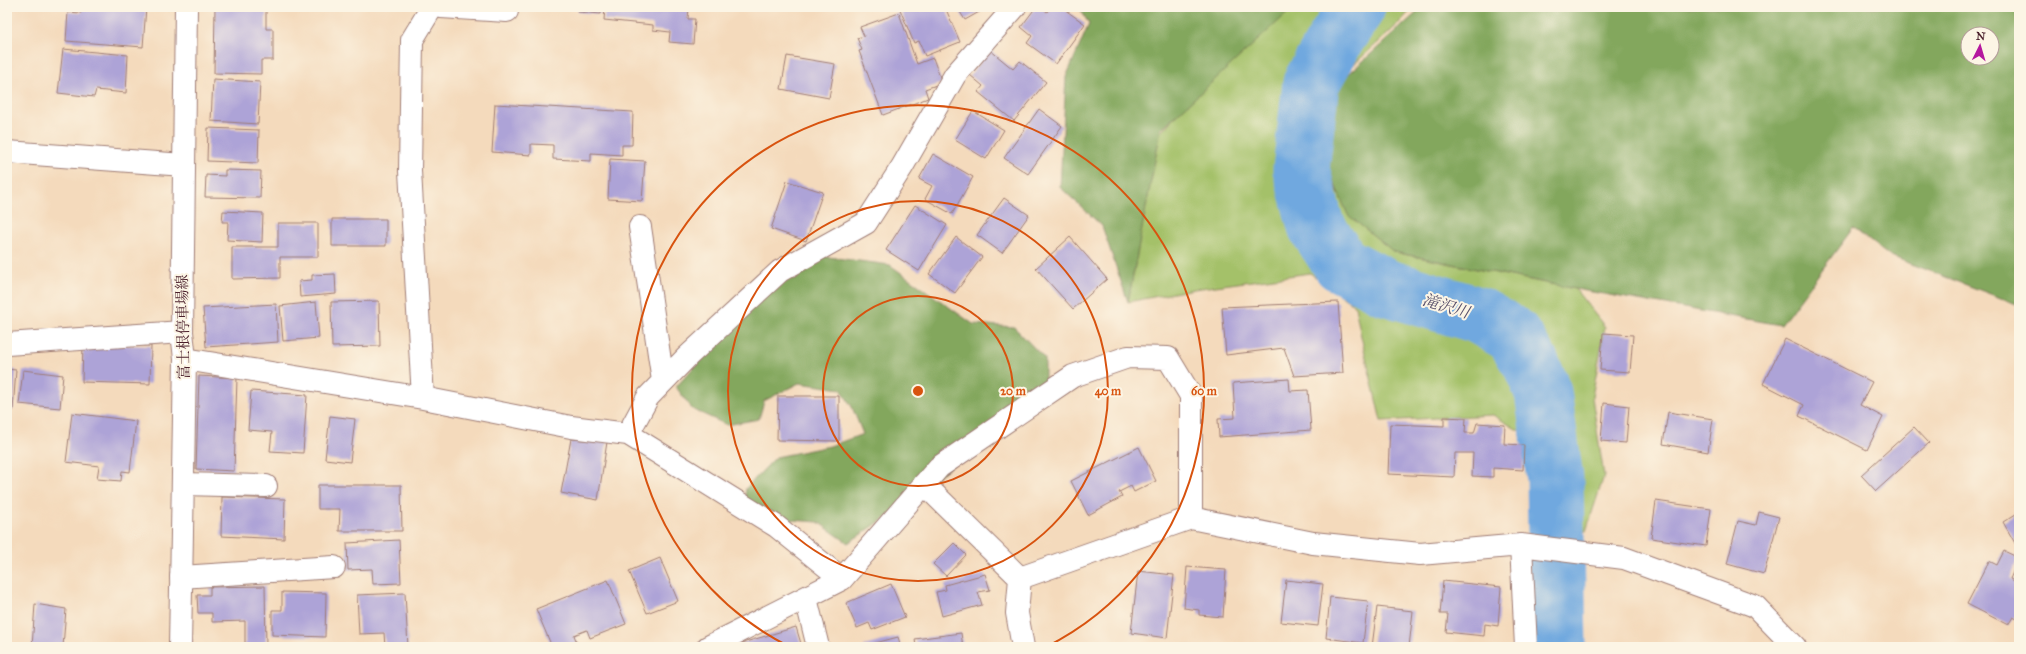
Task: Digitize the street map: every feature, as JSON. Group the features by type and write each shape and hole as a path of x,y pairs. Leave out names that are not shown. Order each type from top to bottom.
{"street":[{"name":"富士根停車場線","path":"180,647 183,484 184,359 182,332 186,7"},
{"path":"423,398 410,171 412,40 432,7"},
{"path":"440,7 507,11"},
{"path":"628,434 648,396 688,356 780,271 866,223 902,167 955,75 1015,7"},
{"path":"7,152 184,165"},
{"path":"640,227 663,381"},
{"path":"7,344 182,332"},
{"path":"708,647 842,580 939,466 1073,376 1128,357 1168,358 1190,396 1191,518"},
{"path":"184,359 423,398 571,427 628,434 776,526 842,580"},
{"path":"183,484 266,486"},
{"path":"924,484 1020,578 1018,613 1023,647"},
{"path":"1020,578 1191,518 1313,543 1420,554 1521,545 1624,558 1756,606 1795,647"},
{"path":"1521,545 1526,647"},
{"path":"181,577 334,567"},
{"path":"806,598 818,647"}],"green space":[{"path":"1079,7 1294,7 1161,129 1128,302 1102,226 1060,187 1066,77 1089,24"},
{"path":"1289,7 1414,7 1392,30 1332,84 1320,160 1352,218 1398,253 1575,289 1605,327 1592,397 1604,476 1586,531 1549,532 1521,432 1493,415 1381,421 1355,306 1310,273 1194,289 1128,302 1159,134 1237,50"},
{"path":"1423,7 2019,7 2019,305 1888,255 1853,228 1781,325 1575,289 1394,252 1348,215 1322,155 1332,89"},
{"path":"821,256 890,265 973,324 1014,327 1045,359 1045,391 887,517 848,543 818,522 777,519 743,511 746,488 776,457 830,446 863,434 852,407 841,389 799,383 764,401 759,419 727,425 692,409 676,387 780,271"}],"building":[{"path":"82,7 146,7 143,47 66,41 68,12 81,13"},
{"path":"215,7 266,7 266,29 273,29 273,60 261,60 261,74 214,73"},
{"path":"578,7 601,7 601,14 578,12"},
{"path":"605,7 689,7 688,19 695,19 693,44 669,42 670,32 653,30 653,25 604,20"},
{"path":"899,7 945,7 960,42 925,56 919,41 914,43"},
{"path":"957,7 988,7 965,20"},
{"path":"1036,7 1041,7 1047,12 1051,7 1061,7 1085,24 1056,64 1027,43 1032,36 1021,27"},
{"path":"899,13 917,64 933,58 942,83 925,89 928,98 883,115 859,51 862,50 857,38 864,36 860,27"},
{"path":"63,49 128,55 126,93 96,90 94,97 58,93"},
{"path":"990,50 1013,69 1020,61 1046,82 1014,121 978,92 983,86 970,75"},
{"path":"787,56 835,64 829,98 781,89"},
{"path":"213,79 260,82 258,124 211,121"},
{"path":"495,104 633,112 632,145 622,145 622,155 591,153 591,161 553,159 553,145 531,144 531,155 492,152"},
{"path":"1039,109 1062,126 1028,174 1004,158"},
{"path":"973,111 1004,130 986,159 955,140"},
{"path":"208,128 259,130 258,163 207,161"},
{"path":"933,154 973,177 952,214 925,199 932,186 919,179"},
{"path":"610,159 645,161 642,201 608,199"},
{"path":"225,170 261,171 260,198 205,197 206,175 225,176"},
{"path":"787,181 823,192 806,241 771,229"},
{"path":"1004,198 1029,215 1002,253 977,235"},
{"path":"915,205 947,225 919,271 886,250"},
{"path":"223,211 263,213 262,242 227,240 228,222 222,222"},
{"path":"332,219 386,219 386,246 332,246"},
{"path":"278,223 318,223 318,257 280,257 280,278 232,279 232,247 278,247"},
{"path":"956,237 982,257 955,293 929,274"},
{"path":"1070,237 1107,279 1073,309 1036,268"},
{"path":"335,274 336,294 300,297 299,281 312,280 312,275"},
{"path":"379,301 380,346 332,347 331,302"},
{"path":"316,302 319,338 283,341 280,306"},
{"path":"1338,302 1343,373 1294,376 1284,348 1226,355 1222,307"},
{"path":"276,304 278,342 206,347 203,308"},
{"path":"1603,333 1633,335 1630,372 1600,370"},
{"path":"1785,339 1872,382 1860,405 1883,417 1867,450 1799,416 1804,405 1763,384"},
{"path":"83,344 151,346 150,384 82,382"},
{"path":"7,369 16,370 13,410 7,409"},
{"path":"23,370 63,375 60,408 19,404"},
{"path":"199,376 237,378 234,471 196,469"},
{"path":"1289,379 1290,391 1308,390 1311,430 1219,437 1218,419 1235,418 1233,383"},
{"path":"251,391 307,395 303,453 270,451 272,432 248,430"},
{"path":"778,396 839,396 839,441 777,440"},
{"path":"1604,403 1629,406 1626,443 1601,441"},
{"path":"1668,412 1713,419 1708,452 1663,444"},
{"path":"72,413 136,421 130,472 122,471 121,481 97,479 99,466 66,462"},
{"path":"330,416 355,419 350,462 325,459"},
{"path":"1444,417 1466,418 1465,433 1474,433 1477,423 1505,425 1504,444 1524,445 1523,470 1493,468 1493,477 1472,476 1473,453 1455,453 1454,477 1388,474 1390,424 1444,426"},
{"path":"1914,427 1929,443 1876,491 1861,475"},
{"path":"571,439 607,442 598,500 561,493"},
{"path":"1139,447 1156,481 1134,492 1131,486 1119,492 1122,497 1088,515 1071,481"},
{"path":"318,485 401,485 402,531 339,531 340,509 318,509"},
{"path":"222,497 285,499 284,539 221,536"},
{"path":"1656,501 1711,509 1706,546 1651,538"},
{"path":"1759,512 1779,517 1764,574 1727,564 1738,521 1756,525"},
{"path":"2019,512 2019,543 2016,545 2003,522"},
{"path":"399,540 401,583 373,584 372,569 348,570 347,543"},
{"path":"954,543 966,555 946,576 933,564"},
{"path":"2004,551 2019,558 2010,579 2019,583 2019,620 2013,617 2008,625 1967,604 1989,561 1997,565"},
{"path":"660,558 678,601 647,613 629,571"},
{"path":"1187,567 1226,570 1223,617 1199,615 1199,610 1184,608"},
{"path":"1138,571 1174,575 1167,638 1131,633"},
{"path":"985,574 990,590 978,592 982,605 942,616 936,592 946,590 945,585"},
{"path":"608,580 626,624 590,638 587,630 574,635 578,646 576,647 552,647 536,609"},
{"path":"1286,580 1323,584 1318,626 1281,622"},
{"path":"1443,581 1501,587 1498,626 1485,624 1484,636 1446,632 1448,614 1440,614"},
{"path":"891,584 905,617 872,630 869,623 857,628 846,603"},
{"path":"265,586 266,647 245,647 245,621 212,622 212,613 198,613 197,595 210,595 210,587"},
{"path":"282,592 326,593 325,637 272,635 272,610 282,610"},
{"path":"405,593 408,647 385,647 384,633 359,634 357,595"},
{"path":"1330,597 1368,601 1363,643 1326,638"},
{"path":"35,604 66,609 63,647 32,647"},
{"path":"1377,607 1413,611 1409,647 1372,647"},
{"path":"796,627 802,647 743,647 742,643"},
{"path":"961,633 963,647 916,647 915,639"},
{"path":"898,637 901,647 864,647 864,646"},
{"path":"1178,644 1193,646 1193,647 1178,647"}],"waterway":[{"name":"滝沢川","path":"1357,7 1337,37 1311,83 1301,169 1316,226 1341,264 1385,287 1478,315 1513,335 1531,364 1543,392 1555,479 1558,647"}]}
